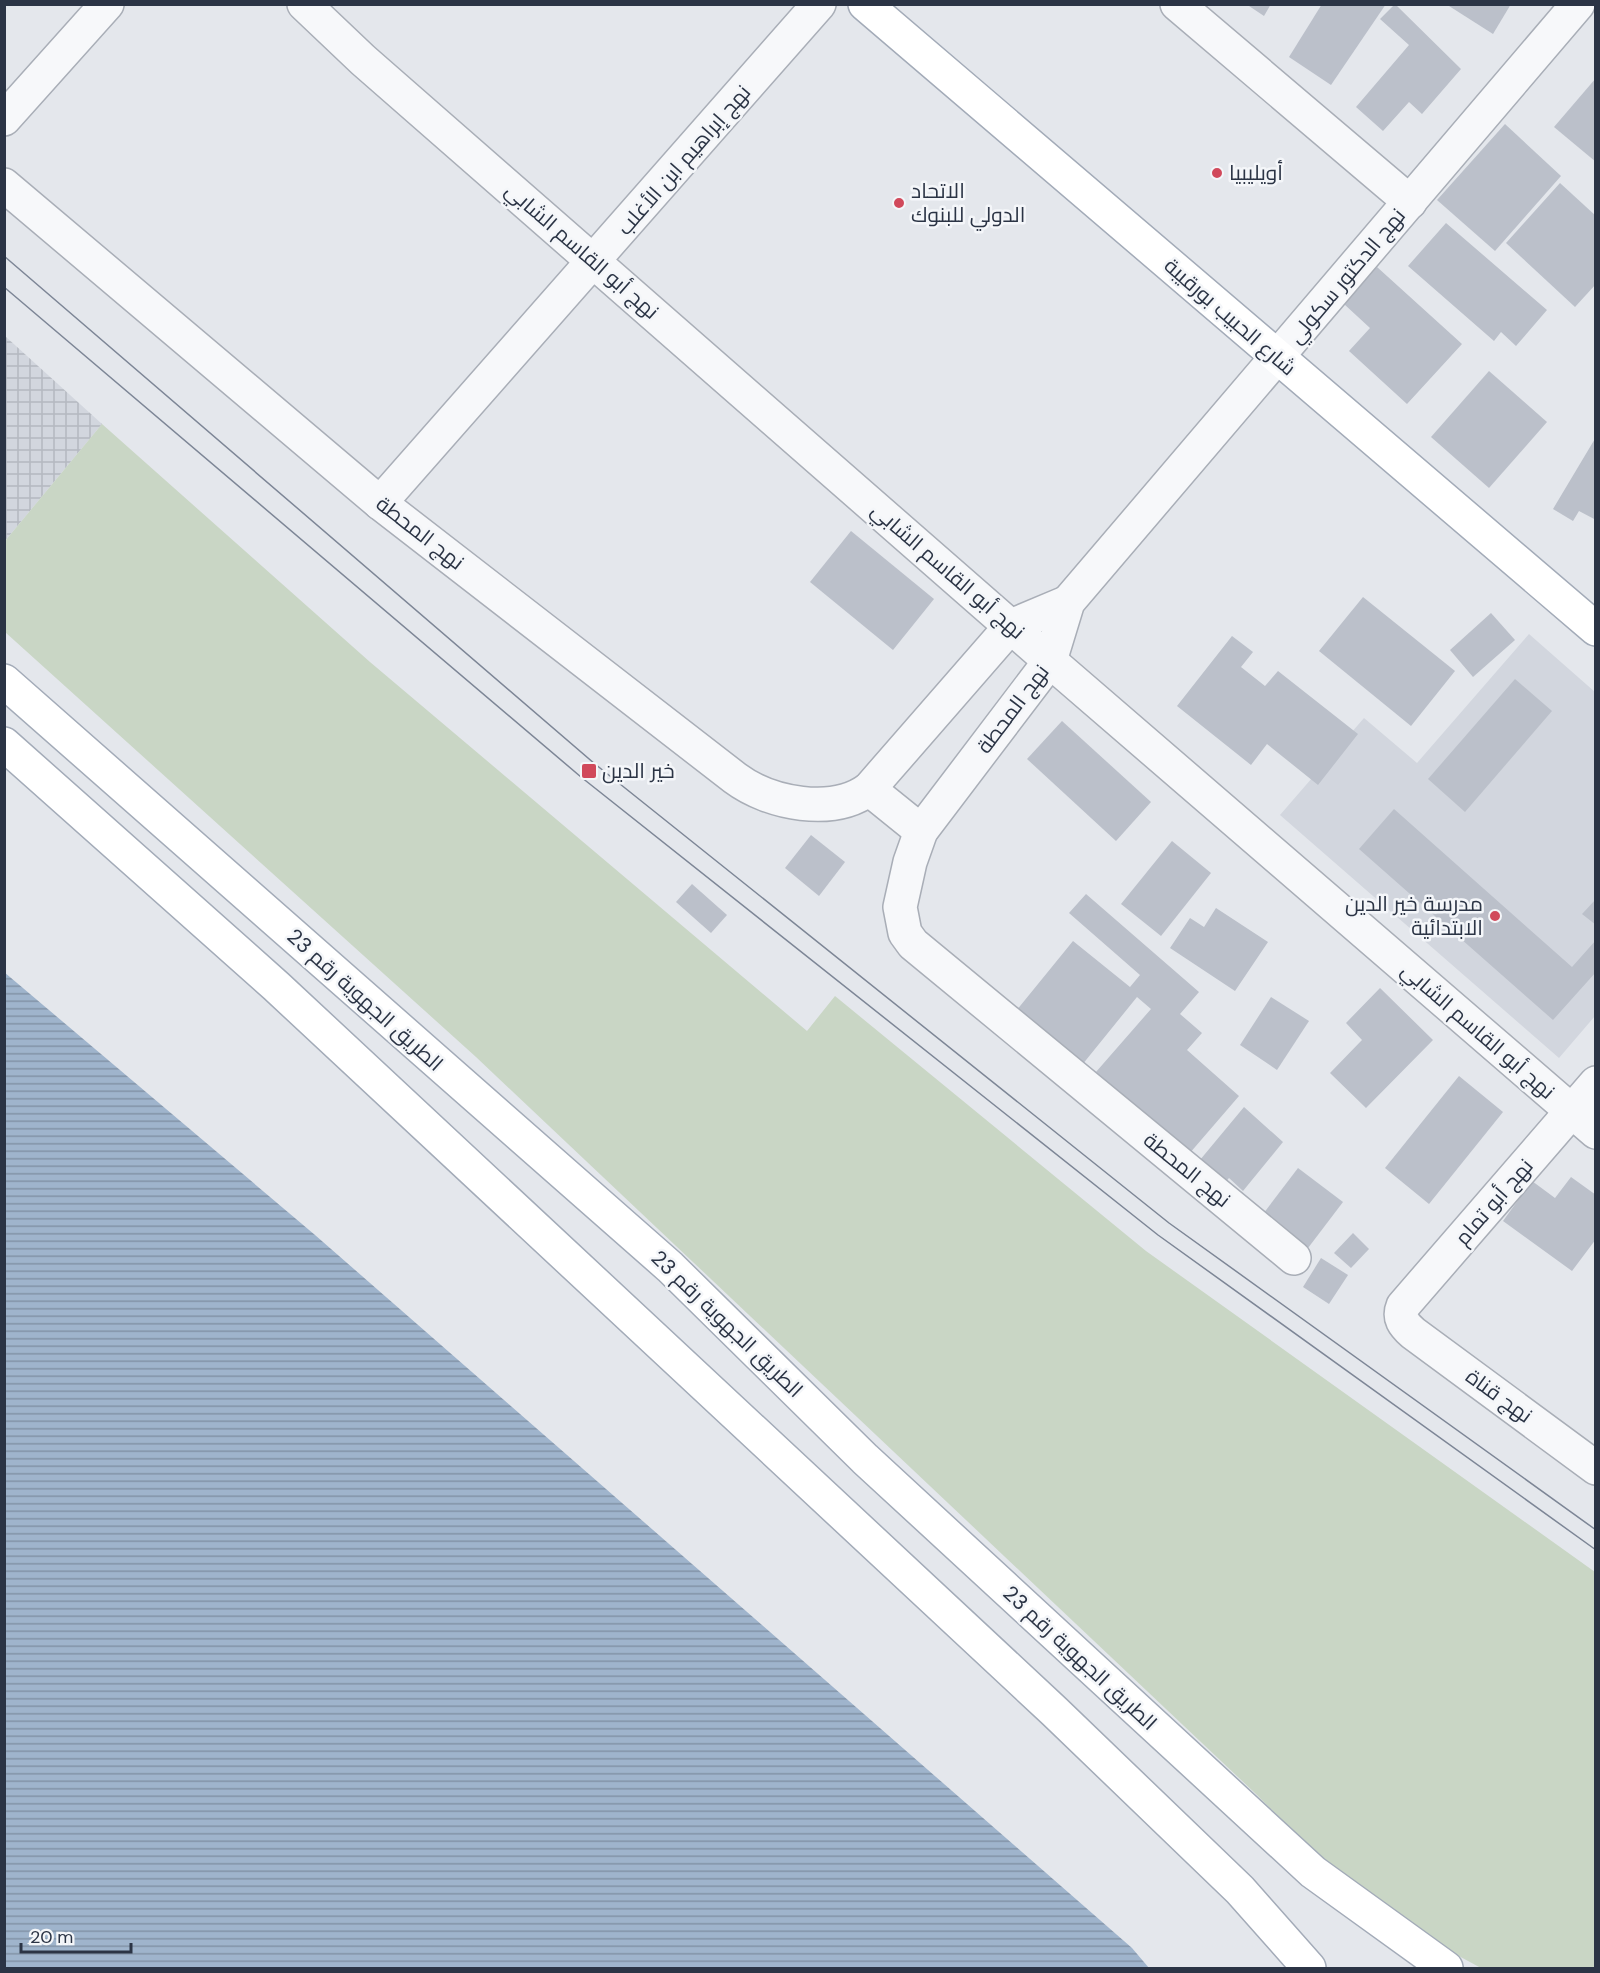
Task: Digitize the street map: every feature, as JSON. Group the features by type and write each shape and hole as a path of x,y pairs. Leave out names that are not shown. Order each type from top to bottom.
{"main road":[{"name":"شارع الحبيب بورقيبة","path":"865,4 1045,160 1231,315 1276,358 1596,629"},
{"name":"الطريق الجهوية رقم 23","path":"4,681 670,1267 865,1459 1313,1872 1446,1968"},
{"path":"4,744 276,986 1054,1711 1240,1890 1309,1968"}],"street":[{"path":"4,118 107,4"},
{"name":"نهج أبو القاسم الشابي","path":"304,4 594,262 1584,1122"},
{"name":"نهج إبراهيم ابن الأغلب","path":"380,503 819,4"},
{"path":"1178,4 1410,202"},
{"name":"نهج الدكتور سكولي","path":"1068,602 1578,4"},
{"name":"نهج المحطة","path":"4,185 380,503 750,788 789,800 832,804 853,800 869,789 1011,626 1068,602"},
{"name":"نهج المحطة","path":"1068,602 1050,660 921,831 910,862 900,907 904,933 913,944 1294,1258"},
{"path":"869,789 921,831"},
{"name":"نهج أبو تمام","path":"1404,1323 1401,1313 1404,1306 1584,1122 1596,1083"},
{"name":"نهج قناة","path":"1404,1323 1596,1468"}],"shaded area":[{"path":"5,336 102,424 5,541"},
{"name":"مدرسة خير الدين الابتدائية","path":"1529,634 1595,692 1595,1016 1559,1058 1280,815 1364,718 1417,763"}],"green space":[{"path":"102,424 370,662 807,1031 835,996 1146,1251 1595,1572 1595,1968 1481,1968 1368,1907 1257,1795 476,1057 5,632 5,541"}],"water":[{"path":"4,972 315,1235 1132,1948 1149,1968 5,1968"}],"building":[{"path":"1246,4 1271,4 1264,16"},
{"path":"1322,4 1386,4 1331,85 1289,57"},
{"path":"1395,4 1461,69 1422,114 1409,102 1383,131 1356,107 1409,45 1380,19"},
{"path":"1450,4 1511,4 1493,34 1449,6"},
{"path":"1596,78 1596,162 1554,127"},
{"path":"1505,124 1561,176 1495,251 1437,200"},
{"path":"1560,183 1596,216 1596,284 1575,307 1506,243"},
{"path":"1446,223 1547,310 1516,346 1501,332 1494,341 1408,266"},
{"path":"1377,267 1462,344 1407,404 1349,351 1370,328 1344,304"},
{"path":"1489,371 1547,422 1489,488 1431,437"},
{"path":"1596,437 1596,520 1579,511 1573,521 1553,509"},
{"path":"851,531 934,599 893,650 810,582"},
{"path":"1363,597 1455,671 1411,726 1319,651"},
{"path":"1491,613 1515,640 1473,677 1450,650"},
{"path":"1232,636 1253,652 1241,667 1265,686 1278,671 1358,734 1318,785 1267,744 1251,765 1177,706"},
{"path":"1515,679 1552,711 1465,812 1428,779"},
{"path":"1062,721 1151,802 1116,841 1027,759"},
{"path":"1394,809 1572,967 1596,940 1596,972 1553,1020 1359,849"},
{"path":"811,835 845,862 819,896 785,868"},
{"path":"1172,841 1211,873 1161,936 1121,904"},
{"path":"692,884 727,915 711,933 676,902"},
{"path":"1086,894 1199,992 1180,1014 1202,1033 1187,1050 1239,1096 1189,1154 1096,1072 1151,1009 1137,997 1082,1065 1016,1011 1073,941 1130,987 1140,975 1069,913"},
{"path":"1596,899 1596,925 1582,914"},
{"path":"1216,908 1268,942 1235,991 1170,948 1190,918 1204,927"},
{"path":"1380,988 1433,1040 1366,1108 1330,1073 1362,1040 1346,1023"},
{"path":"1271,997 1309,1021 1277,1070 1240,1045"},
{"path":"1459,1076 1503,1112 1429,1204 1385,1168"},
{"path":"1244,1107 1283,1142 1243,1191 1229,1178 1216,1193 1190,1172"},
{"path":"1298,1168 1343,1202 1305,1252 1260,1218"},
{"path":"1571,1177 1596,1195 1596,1239 1572,1271 1503,1221 1532,1181 1555,1198"},
{"path":"1353,1233 1369,1249 1351,1268 1334,1253"},
{"path":"1321,1258 1348,1275 1329,1304 1303,1287"}],"tram line":[{"path":"4,256 595,764 1169,1223 1596,1530"},
{"path":"4,287 581,777 1158,1235 1596,1550"}],"place":[{"name":"أويليبيا","path":"1217,173"},
{"name":"الاتحاد الدولي للبنوك","path":"899,203"},
{"name":"خير الدين","path":"589,771"},
{"name":"مدرسة خير الدين الابتدائية","path":"1495,916"}]}
